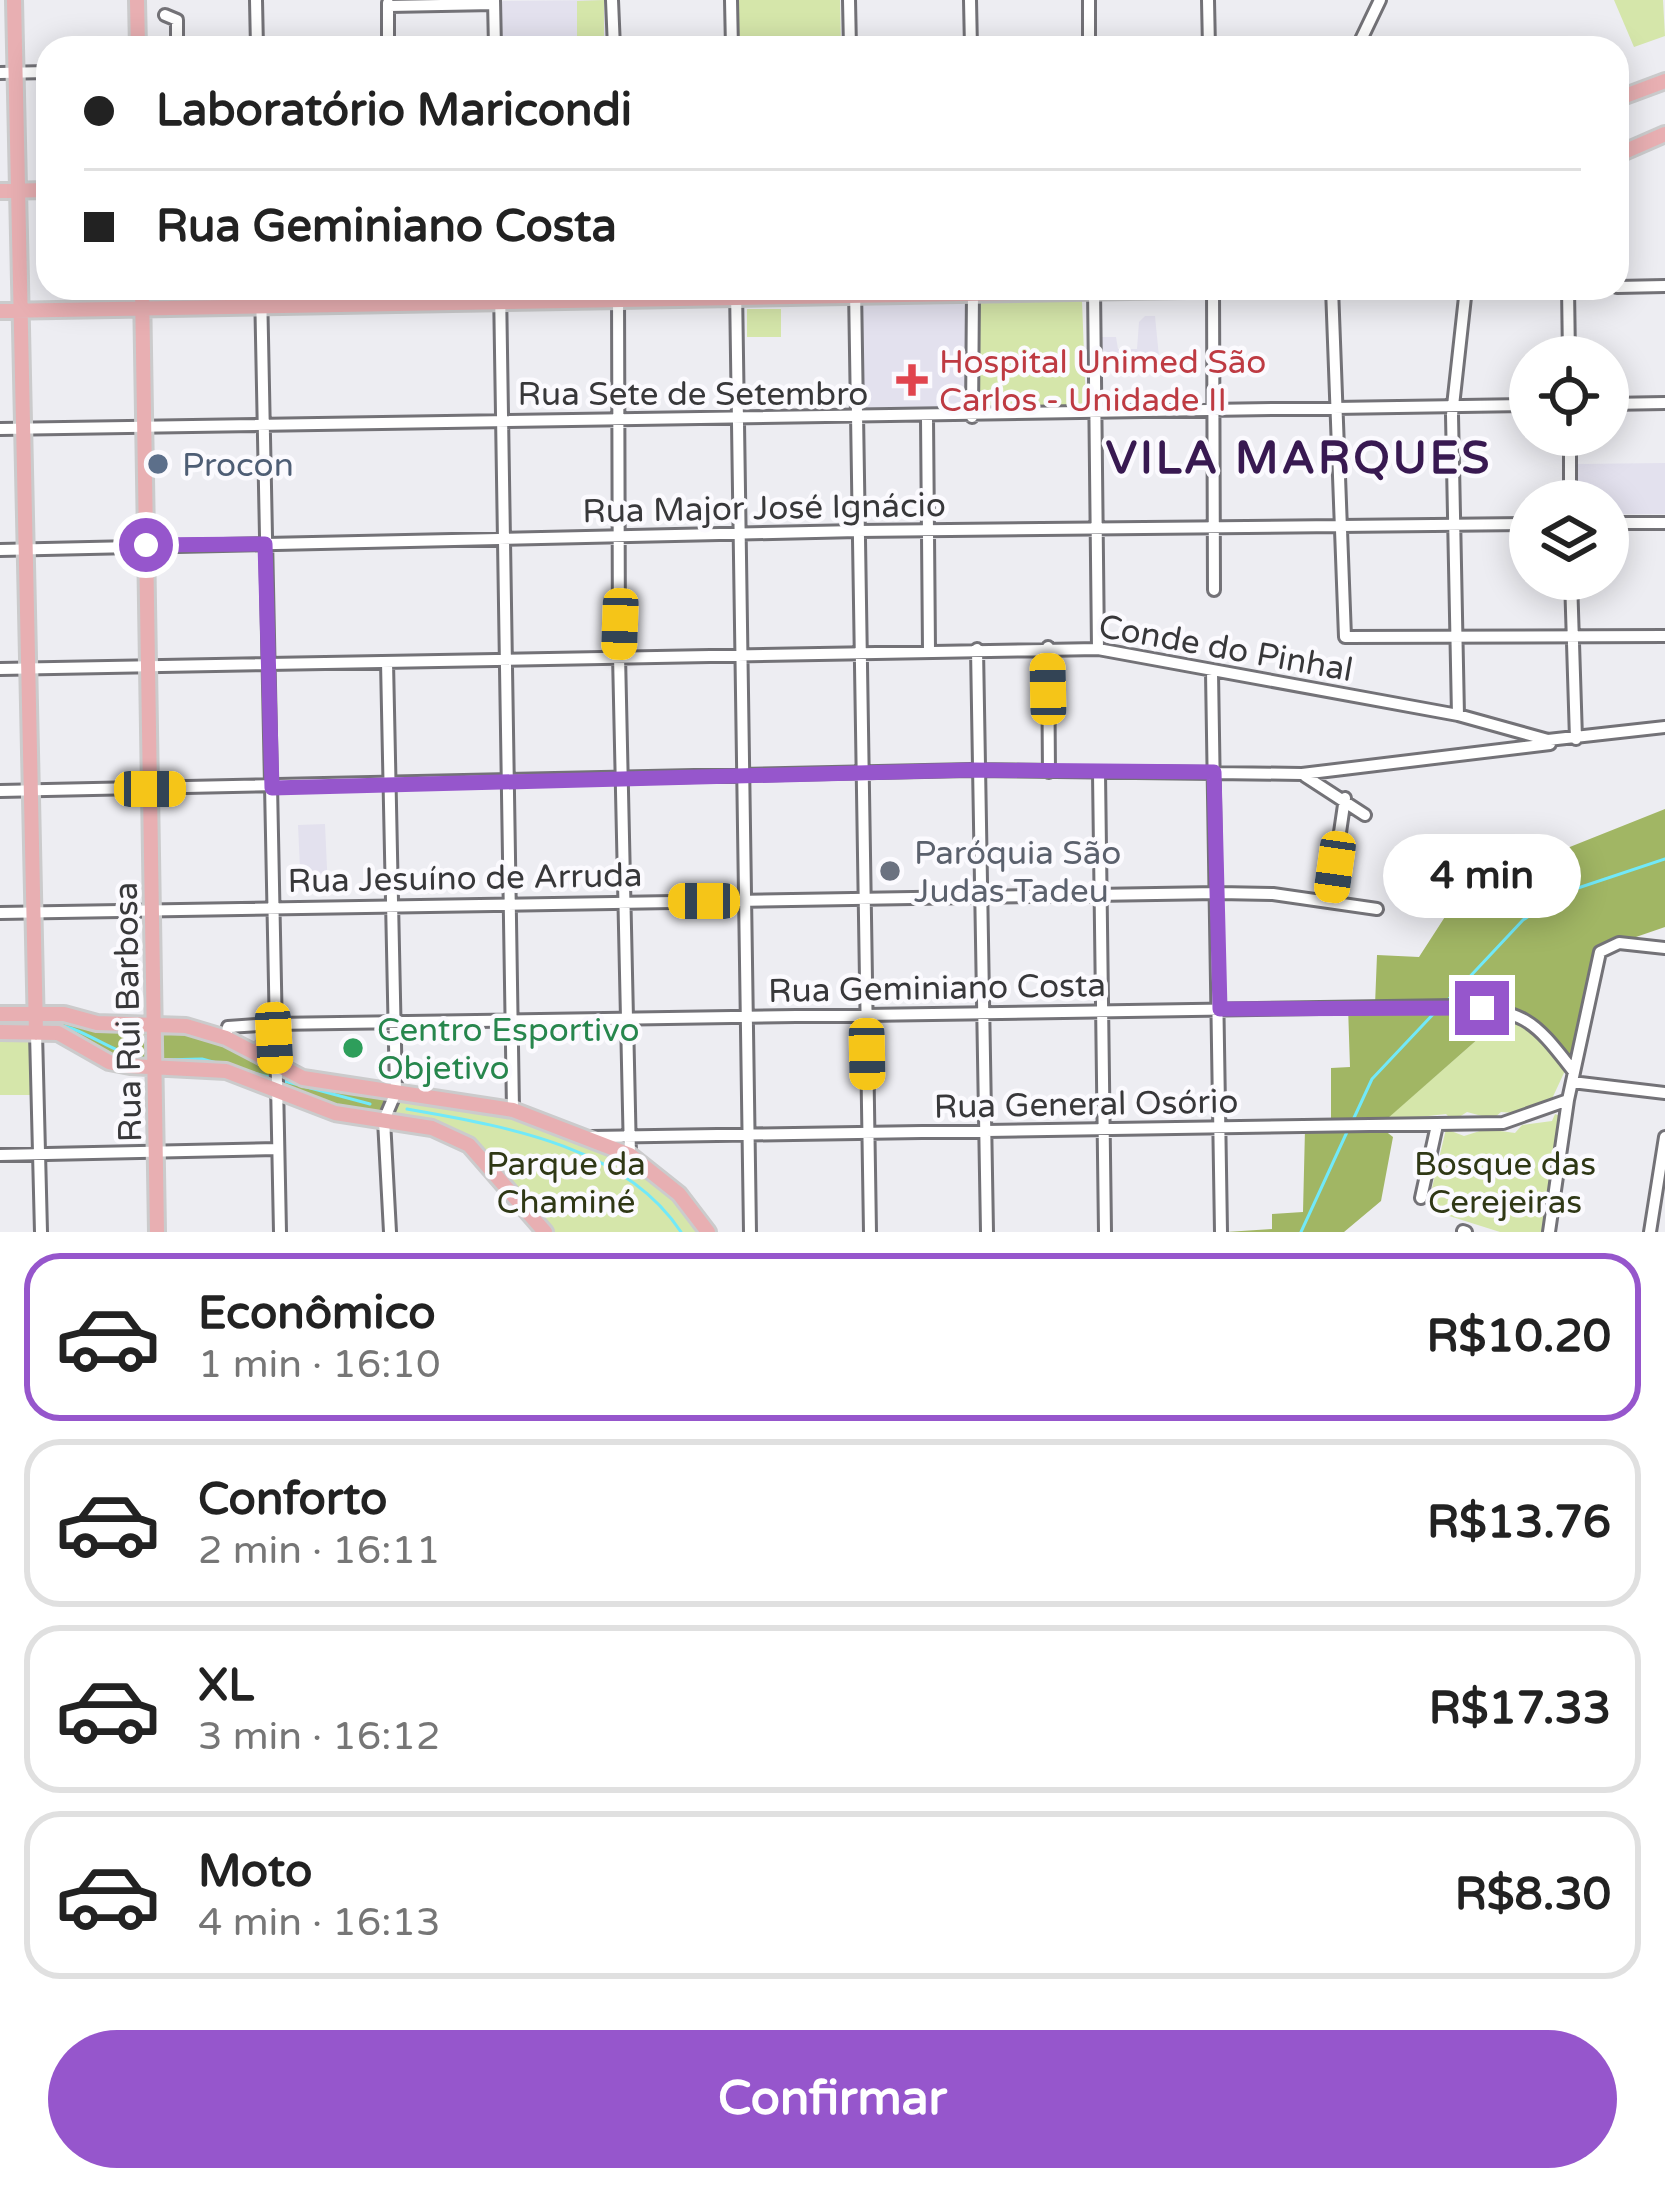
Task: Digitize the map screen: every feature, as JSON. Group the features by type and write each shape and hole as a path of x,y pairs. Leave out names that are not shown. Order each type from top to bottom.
{"main road":[{"path":"14,0 8,73 19,191 36,1023"},
{"path":"137,0 138,36"},
{"path":"1629,94 1665,81"},
{"path":"1629,149 1665,134"},
{"path":"0,191 36,190"},
{"name":"Rua Rui Barbosa","path":"142,300 157,1232"},
{"path":"0,311 380,306 452,300"},
{"path":"0,1014 36,1023 110,1061 226,1070 335,1114 432,1128 469,1145 545,1232"},
{"path":"0,1032 36,1023 186,1027 226,1038 275,1069 303,1078 513,1110 630,1155 679,1194 708,1232"},
{"path":"255,1053 274,1031"}],"street":[{"path":"256,0 256,36"},
{"path":"612,0 614,36"},
{"path":"731,0 732,36"},
{"path":"849,0 850,36"},
{"path":"970,0 971,36"},
{"path":"1089,0 1089,36"},
{"path":"1208,0 1209,36"},
{"path":"1363,36 1380,0"},
{"path":"388,36 388,3 494,2 495,36"},
{"path":"166,15 177,20 177,36"},
{"path":"1629,287 1665,286"},
{"path":"261,300 280,1232"},
{"path":"380,300 380,306"},
{"path":"500,300 513,1110"},
{"path":"618,300 619,656 630,1155"},
{"path":"736,300 750,1232"},
{"path":"855,300 870,1232"},
{"path":"972,417 973,300"},
{"path":"1094,300 1098,649"},
{"path":"1214,300 1214,590"},
{"path":"1332,300 1345,637 1665,636"},
{"path":"1458,715 1453,407 1465,300"},
{"path":"1568,300 1569,336"},
{"path":"1629,404 1665,403"},
{"name":"Rua Sete de Setembro","path":"0,429 1509,406"},
{"path":"927,418 929,650"},
{"path":"1629,523 1665,523"},
{"name":"Rua Major José Ignácio","path":"0,550 858,531 1509,524"},
{"path":"1572,600 1576,739"},
{"path":"1048,647 1049,772"},
{"path":"977,649 987,1232"},
{"name":"Conde do Pinhal","path":"0,669 740,651 1098,649 1458,715 1527,736 1576,739"},
{"path":"387,662 396,1093 384,1120 390,1232"},
{"path":"1212,672 1221,1232"},
{"path":"0,791 1049,772 1302,775 1665,727"},
{"path":"1099,772 1105,1232"},
{"path":"1302,775 1346,798 1365,815"},
{"path":"1330,901 1346,798"},
{"name":"Rua Jesuíno de Arruda","path":"0,913 1218,893 1330,901 1377,910"},
{"path":"1549,1232 1568,1100 1600,952 1611,944 1665,948"},
{"name":"Rua Geminiano Costa","path":"226,1038 232,1027 274,1031 395,1023 1220,1009 1510,1010 1543,1034 1573,1077"},
{"path":"36,1023 40,1232"},
{"path":"1573,1077 1665,1093"},
{"name":"Rua General Osório","path":"592,1137 1503,1123 1568,1100"},
{"path":"1421,1198 1437,1125"},
{"path":"1651,1232 1665,1137"},
{"path":"0,1155 277,1149"}],"shaded area":[{"path":"608,0 607,36 501,36 500,1"},
{"name":"Hospital Unimed São Carlos - Unidade II","path":"966,304 967,408 858,411 859,305"},
{"path":"1155,316 1159,357 1099,358 1102,337 1116,337 1118,349 1137,349 1139,322"},
{"path":"1665,463 1665,514 1629,514 1629,480 1577,480 1577,464"},
{"path":"325,824 328,891 301,890 298,825"}],"green space":[{"path":"604,0 604,36 577,36 577,1"},
{"path":"738,0 840,0 841,36 738,36"},
{"path":"1614,0 1663,0 1665,36 1634,47"},
{"path":"982,300 1082,301 1086,407 980,409 976,306"},
{"path":"747,309 781,309 781,337 747,337"},
{"path":"1665,809 1665,927 1604,948 1578,1067 1547,1031 1512,1009 1379,1126 1393,1137 1381,1201 1344,1232 1226,1232 1272,1229 1272,1214 1303,1212 1305,1129 1331,1127 1331,1068 1350,1067 1348,1006 1375,1005 1377,955 1419,957 1450,909 1522,866"},
{"path":"1510,1011 1570,1060 1550,1103 1532,1106 1528,1114 1501,1112 1493,1119 1467,1112 1453,1121 1446,1114 1384,1121"},
{"path":"36,1014 186,1026 275,1065 396,1092 384,1120 335,1113 226,1071 130,1066 58,1033 36,1033"},
{"path":"0,1037 31,1038 33,1095 0,1095"},
{"name":"Parque da Chaminé","path":"396,1092 513,1110 630,1155 708,1232 545,1232 469,1145 384,1120"},
{"name":"Bosque das Cerejeiras","path":"1555,1114 1563,1117 1546,1232 1500,1232 1427,1209 1446,1129 1464,1136 1486,1129 1515,1133 1522,1125 1552,1121"}],"waterway":[{"path":"1447,1001 1523,920 1563,893 1665,859"},
{"path":"1353,1120 1372,1079 1438,1009"},
{"path":"0,1023 28,1023"},
{"path":"44,1023 71,1028 147,1059"},
{"path":"162,1060 202,1059 370,1104"},
{"path":"407,1109 520,1132 594,1159 657,1202 681,1232"},
{"path":"1301,1232 1347,1132"}],"place":[{"name":"Hospital Unimed São Carlos - Unidade II","path":"912,380"},
{"name":"Procon","path":"158,464"},
{"name":"Paróquia São Judas Tadeu","path":"890,871"},
{"name":"Centro Esportivo Objetivo","path":"353,1048"}],"district":[{"name":"VILA MARQUES","path":"1299,457"}],"route":[{"path":"146,545 265,544 272,788 971,770 1214,772 1220,1009 1482,1008"}]}
